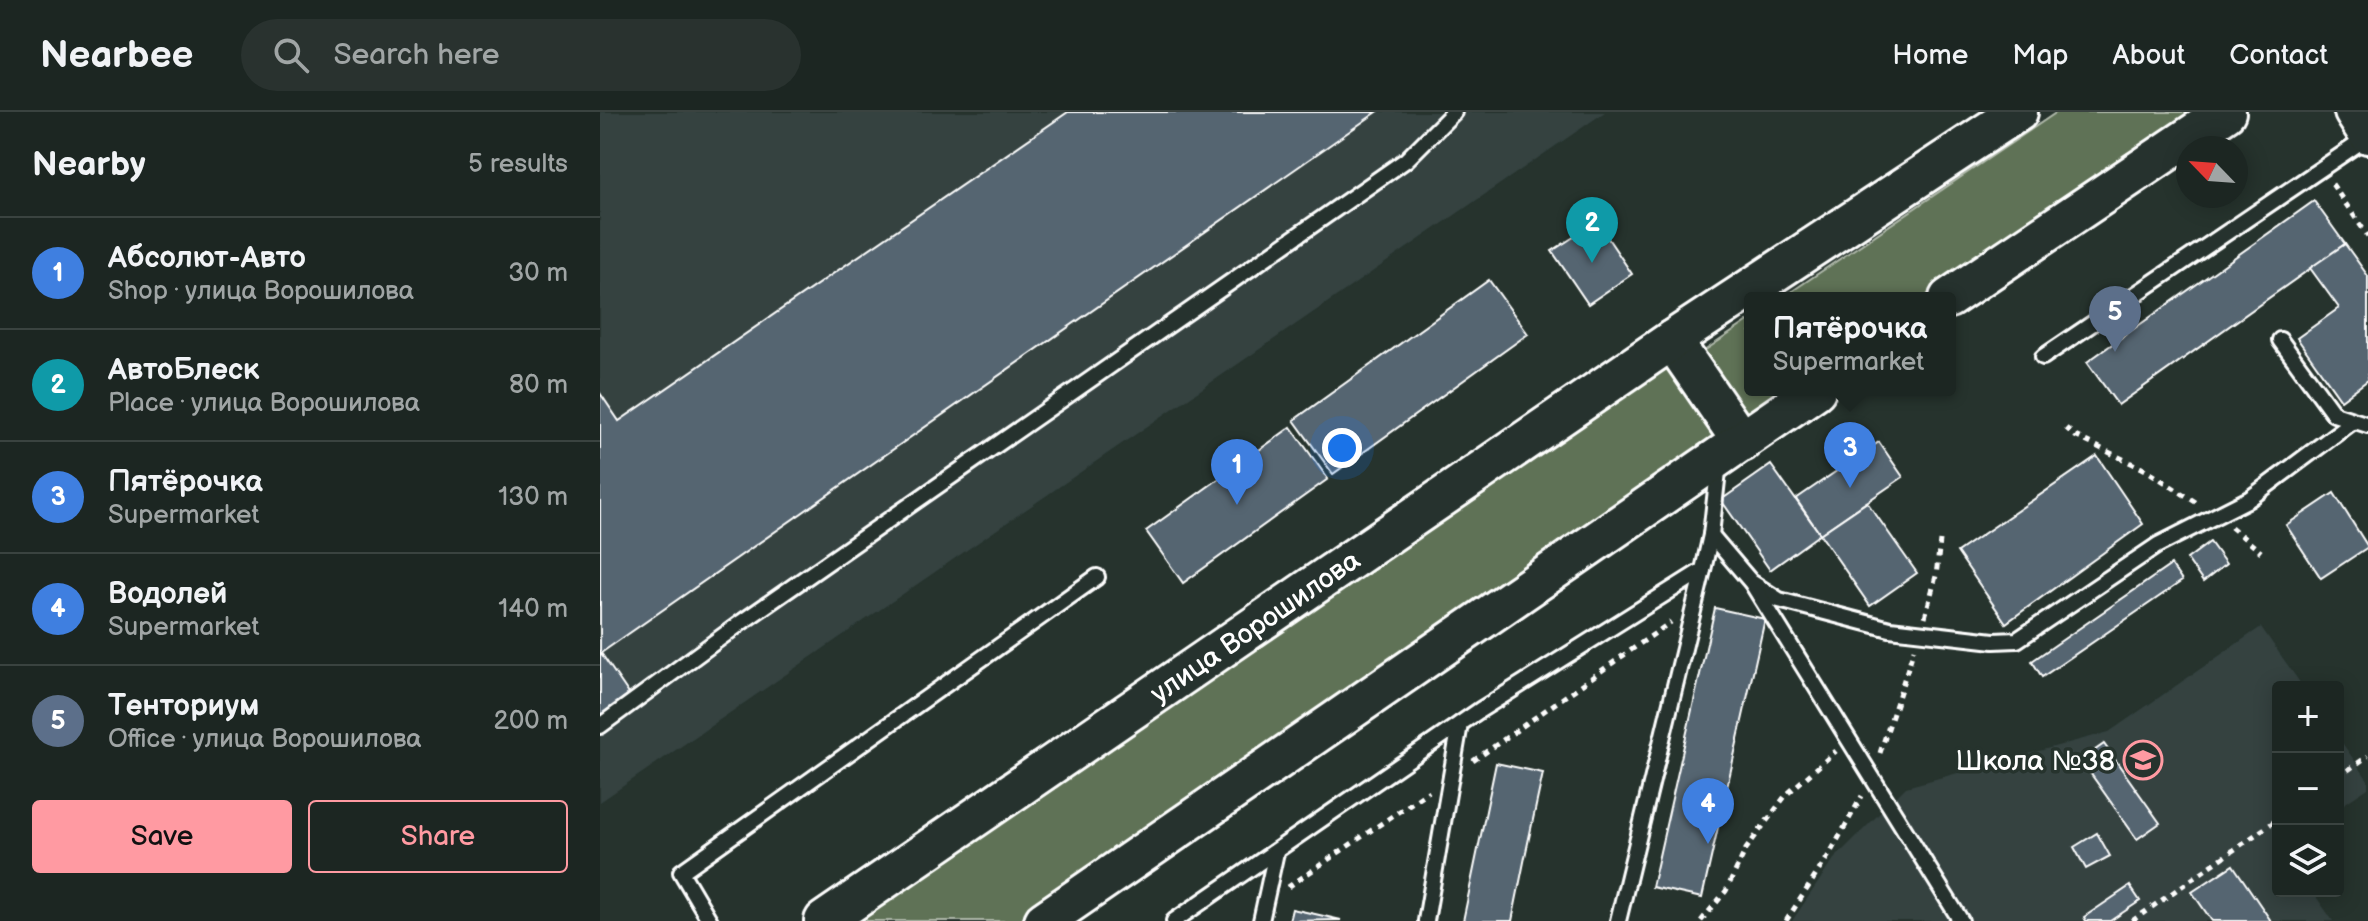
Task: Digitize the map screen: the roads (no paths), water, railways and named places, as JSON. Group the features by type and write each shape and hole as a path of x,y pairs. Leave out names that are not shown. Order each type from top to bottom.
{"main road":[{"name":"улица Ворошилова","path":"1745,292 2018,112"},
{"path":"1956,293 2226,112"},
{"path":"2354,112 2368,135"},
{"name":"улица Ворошилова","path":"833,918 1744,293"},
{"path":"1672,340 1731,450"},
{"path":"1044,921 1808,396"}],"lane":[{"path":"600,726 742,622 1406,160 1454,112"},
{"path":"2043,357 2368,135"},
{"path":"2280,340 2334,414 2368,425"},
{"path":"1751,582 1779,600 1890,629 1994,641 2017,640 2158,545 2249,499 2352,422"},
{"path":"1618,921 1731,450"},
{"path":"1711,535 1751,582 1961,921"},
{"path":"1176,920 1460,724 1703,570"},
{"path":"710,921 681,872 1097,577"},
{"path":"1426,921 1460,724"},
{"path":"1261,921 1276,852"}],"place":[{"name":"АвтоБлеск","path":"1592,263"},
{"name":"Тенториум","path":"2115,352"},
{"name":"Пятёрочка","path":"1850,488"},
{"name":"Абсолют-Авто","path":"1237,505"},
{"name":"Школа №38","path":"2143,760"},
{"name":"Водолей","path":"1708,844"}]}
